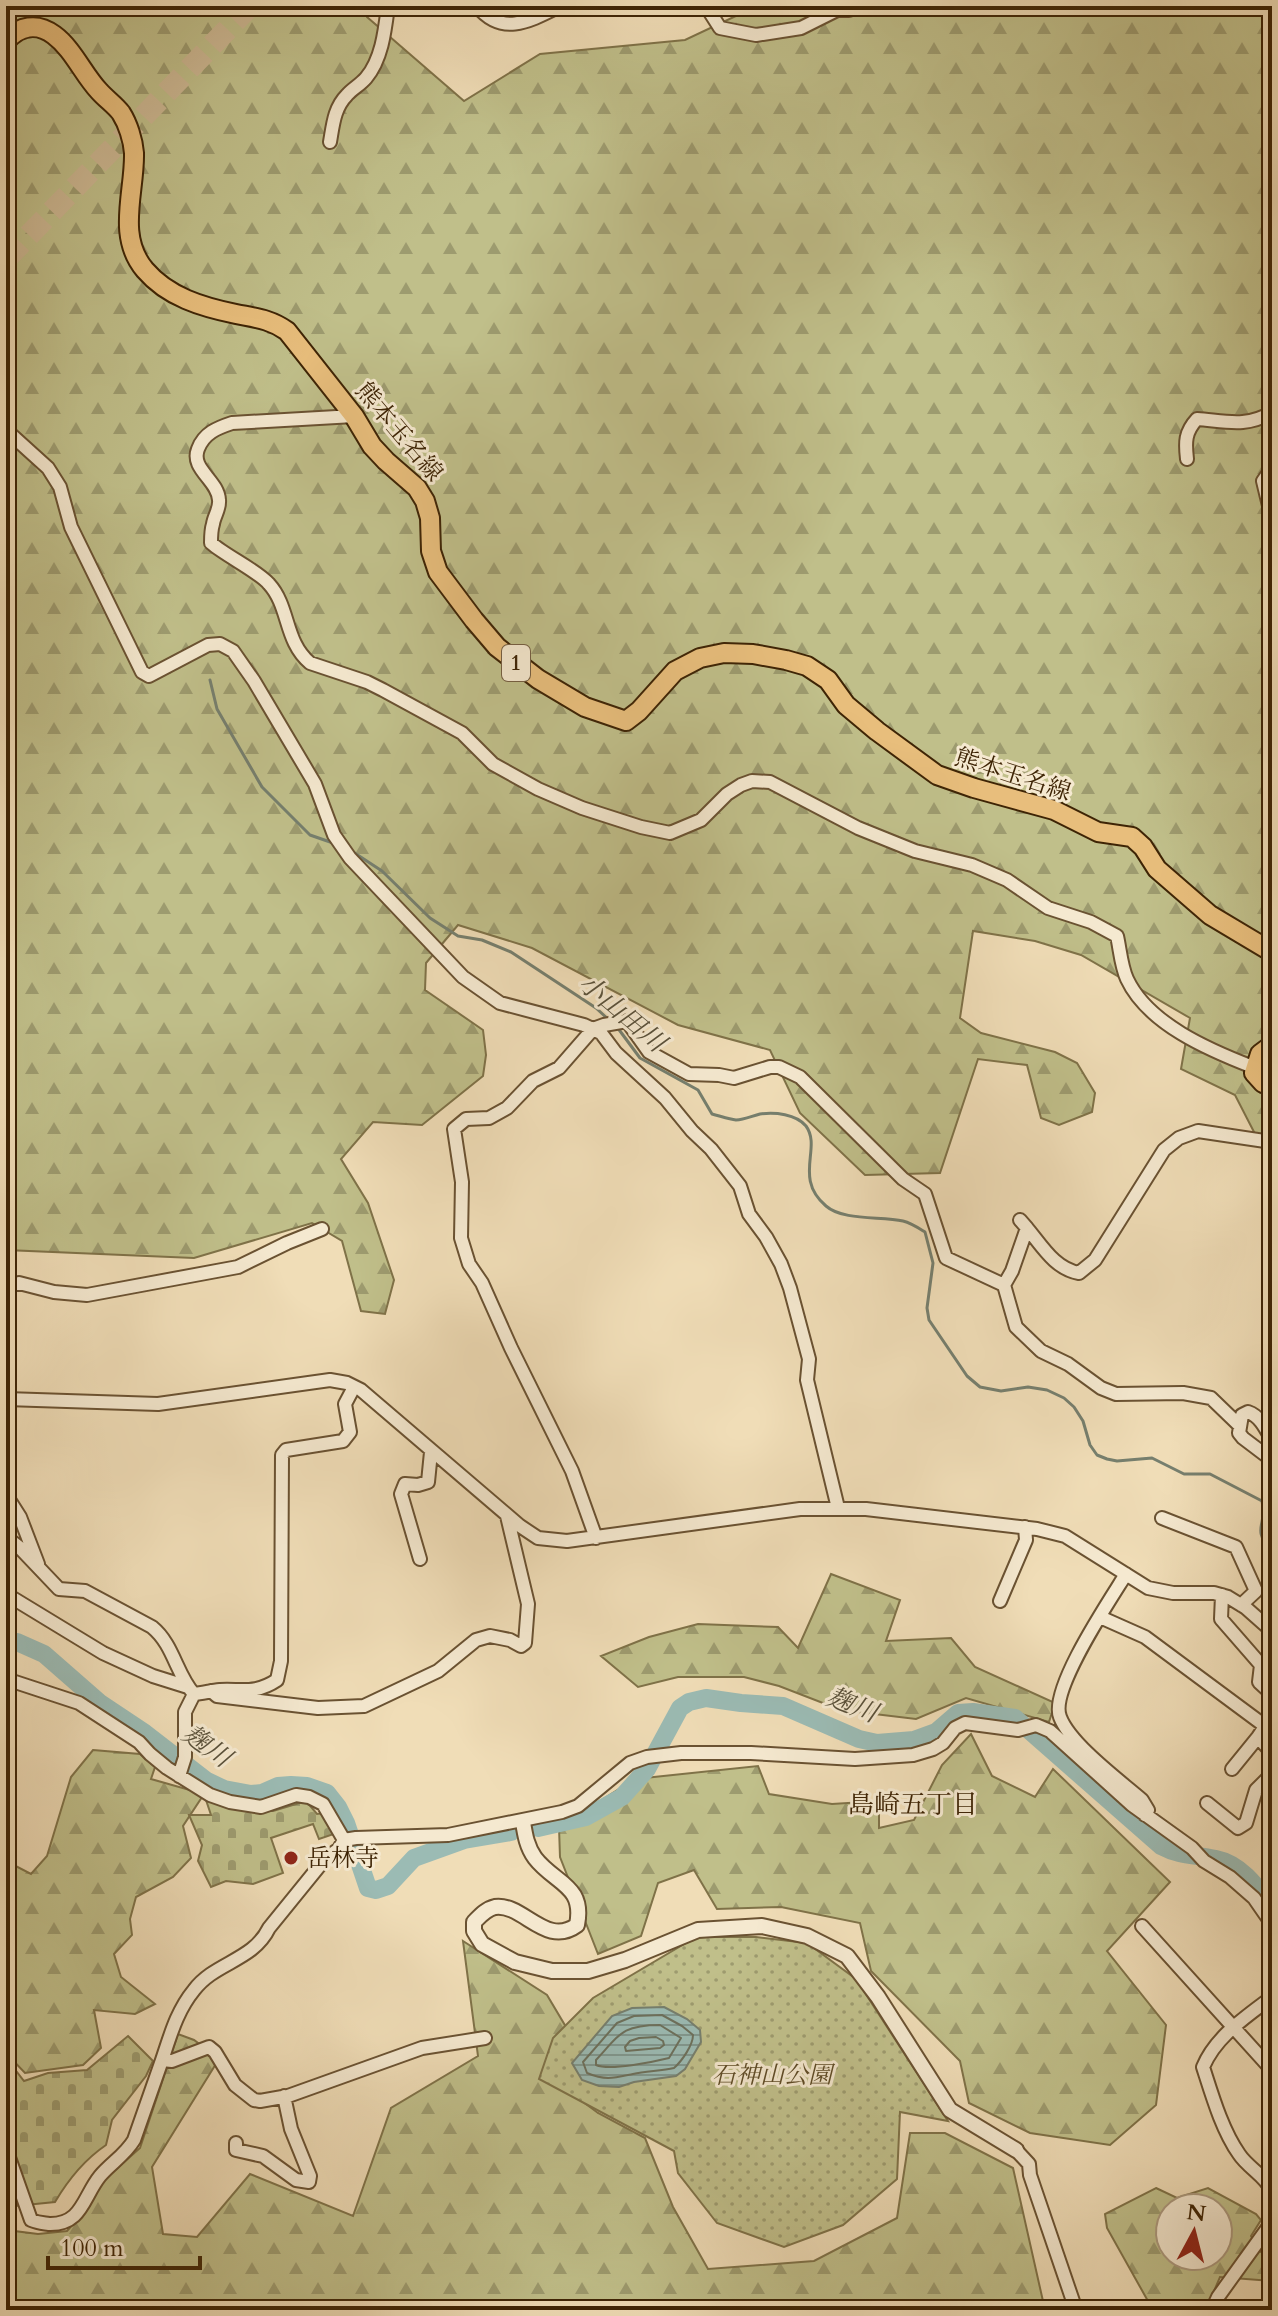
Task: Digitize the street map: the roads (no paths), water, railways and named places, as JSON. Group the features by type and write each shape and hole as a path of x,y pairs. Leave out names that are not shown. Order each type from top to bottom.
{"main road":[{"name":"熊本玉名線","path":"6,41 24,27 39,27 54,35 120,112 134,151 128,223 138,261 155,282 191,302 259,317 287,331 354,416 379,454 417,488 430,518 431,551 438,572 474,620 513,660 585,707 626,721 675,671 700,658 724,653 753,654 807,666 828,680 846,705 877,731 937,775 1054,810 1098,832 1132,837 1143,847 1157,869 1210,915 1272,952"},
{"path":"1272,1048 1260,1054 1254,1073 1263,1083 1272,1086"}],"street":[{"path":"330,142 335,114 344,97 366,78 374,64 382,44 388,6"},
{"path":"477,6 495,22 510,25 560,6"},
{"path":"706,6 720,28 756,35 801,28 837,10 861,6"},
{"path":"1187,459 1185,439 1189,427 1197,419 1247,423 1272,412"},
{"path":"354,416 232,423 206,435 195,456 219,499 211,543 269,583 279,600 292,640 310,663 367,682 462,733 493,764 538,789 582,808 641,827 670,833 685,828 701,820 727,794 741,785 752,781 770,782 858,828 915,851 972,865 997,875 1048,908 1091,922 1117,936 1126,977 1139,999 1169,1025 1216,1053 1253,1067 1254,1073"},
{"path":"6,430 48,468 60,487 71,527 142,672 149,676 208,645 220,644 233,651 315,784 334,835 350,858 463,977 500,1003 598,1027 627,1021 649,1052 689,1074 734,1078 779,1067 800,1077 903,1179 925,1194 946,1258 1004,1285"},
{"path":"1272,468 1263,481 1272,508"},
{"path":"598,1027 616,1053 665,1098 740,1186 749,1214 781,1264 809,1359 807,1380 838,1508"},
{"path":"596,1538 572,1471 482,1283 469,1264 461,1238 462,1182 454,1129 466,1119 489,1118 507,1108 533,1081 559,1068 598,1027"},
{"path":"1240,1426 1211,1398 1183,1393 1116,1394 1101,1388 1068,1364 1041,1351 1016,1327 1004,1285 1012,1271 1024,1224 1049,1256 1068,1271 1079,1273 1095,1260 1164,1150 1179,1138 1198,1131 1272,1142"},
{"path":"6,1292 11,1285 19,1283 54,1292 87,1295 238,1267 322,1229"},
{"path":"6,1399 150,1404 330,1380 361,1390 507,1516 538,1538 567,1541 800,1509 838,1508 1025,1527 1065,1536 1148,1588 1173,1593 1222,1595 1241,1605 1272,1631"},
{"path":"6,1594 103,1653 191,1690 250,1691 265,1688 277,1680 281,1661 282,1455 286,1450 343,1441 350,1432 345,1404 354,1387"},
{"path":"1272,1440 1265,1426 1253,1414 1248,1412 1242,1415 1239,1433 1272,1460"},
{"path":"420,1559 401,1494 405,1484 428,1482 431,1452"},
{"path":"6,1495 20,1517 40,1570"},
{"path":"211,1691 217,1696 318,1708 364,1706 438,1671 476,1640 490,1636 521,1646 525,1643 528,1604 507,1516"},
{"path":"1162,1518 1236,1547 1256,1591 1241,1605"},
{"path":"1000,1601 1026,1540 1025,1527"},
{"path":"6,1537 59,1589 85,1591 152,1627 161,1635 191,1690 185,1712 185,1757 180,1774"},
{"path":"1126,1574 1079,1652 1059,1697 1058,1715 1069,1733 1142,1800 1148,1810 1145,1815"},
{"path":"1222,1595 1221,1619 1261,1665 1259,1682 1272,1694"},
{"path":"1100,1617 1145,1637 1265,1726 1272,1753"},
{"path":"6,1679 79,1703 139,1742 150,1754 210,1795 261,1807 296,1795 309,1797 323,1804 349,1839"},
{"path":"6,2149 31,2220 37,2223 67,2222 77,2214 100,2177 132,2143 176,2017 194,1989 232,1961 255,1949 325,1859 349,1839 448,1835 562,1812 578,1806 630,1763 647,1757 681,1753 751,1753 855,1759 913,1755 943,1743 955,1728 965,1723 1018,1730 1036,1725 1050,1731 1145,1815 1230,1877 1254,1898 1272,1924"},
{"path":"1232,1769 1265,1726"},
{"path":"1207,1803 1238,1828 1246,1823 1256,1790 1272,1774"},
{"path":"523,1822 525,1839 537,1861 573,1890 580,1910 577,1925 558,1933 505,1908 496,1907 474,1922 474,1931 482,1944 515,1962 552,1971 588,1971 625,1960 698,1930 762,1926 807,1936 847,1956 878,1997 950,2110 1016,2150 1029,2164 1030,2175 1076,2310"},
{"path":"1142,1926 1272,2070"},
{"path":"1272,1997 1233,2028 1209,2054 1203,2067 1216,2106 1239,2155 1269,2184 1272,2191"},
{"path":"162,2060 172,2061 209,2047 235,2085 254,2100 284,2096 422,2048 485,2038"},
{"path":"236,2143 236,2150 263,2156 296,2180 309,2182 310,2176 291,2129 284,2096"},
{"path":"1212,2310 1272,2222"}],"water":[{"path":"664,2007 700,2030 701,2042 685,2069 676,2076 619,2087 599,2086 582,2080 572,2063 612,2016 632,2008"}],"waterway":[{"name":"小山田川","path":"210,680 217,709 262,787 310,835 333,843"},
{"name":"小山田川","path":"347,848 382,871 430,918 458,936 482,940 511,952 608,1019"},
{"name":"小山田川","path":"617,1027 640,1058 698,1090 712,1114 736,1120 760,1114 779,1114 802,1122 810,1135 811,1185 816,1195 833,1211 903,1221 925,1232 933,1263 927,1308 929,1320 967,1376 980,1387 1001,1391 1028,1387 1047,1390 1074,1407 1097,1455 1117,1461 1152,1458 1184,1474 1210,1474 1262,1501 1262,1537 1272,1553"},
{"path":"6,1642 17,1642"},
{"name":"麹川","path":"17,1642 44,1654 100,1703 207,1781 224,1789 251,1794 291,1785 307,1786 327,1793 346,1823 368,1888 376,1890 388,1886 414,1858 464,1840 511,1832"},
{"name":"麹川","path":"538,1828 586,1817 622,1797 647,1769 680,1708 689,1702 706,1698 783,1706 859,1739 877,1743 914,1740 936,1732 958,1713 973,1712 1015,1718 1161,1846 1233,1866 1248,1877 1272,1907"}],"tunnel":[{"path":"6,259 250,6"}],"place":[{"name":"岳林寺","path":"291,1858"}],"district":[{"name":"島崎五丁目","path":"913,1804"}],"park label":[{"name":"石神山公園","path":"772,2075"}]}
